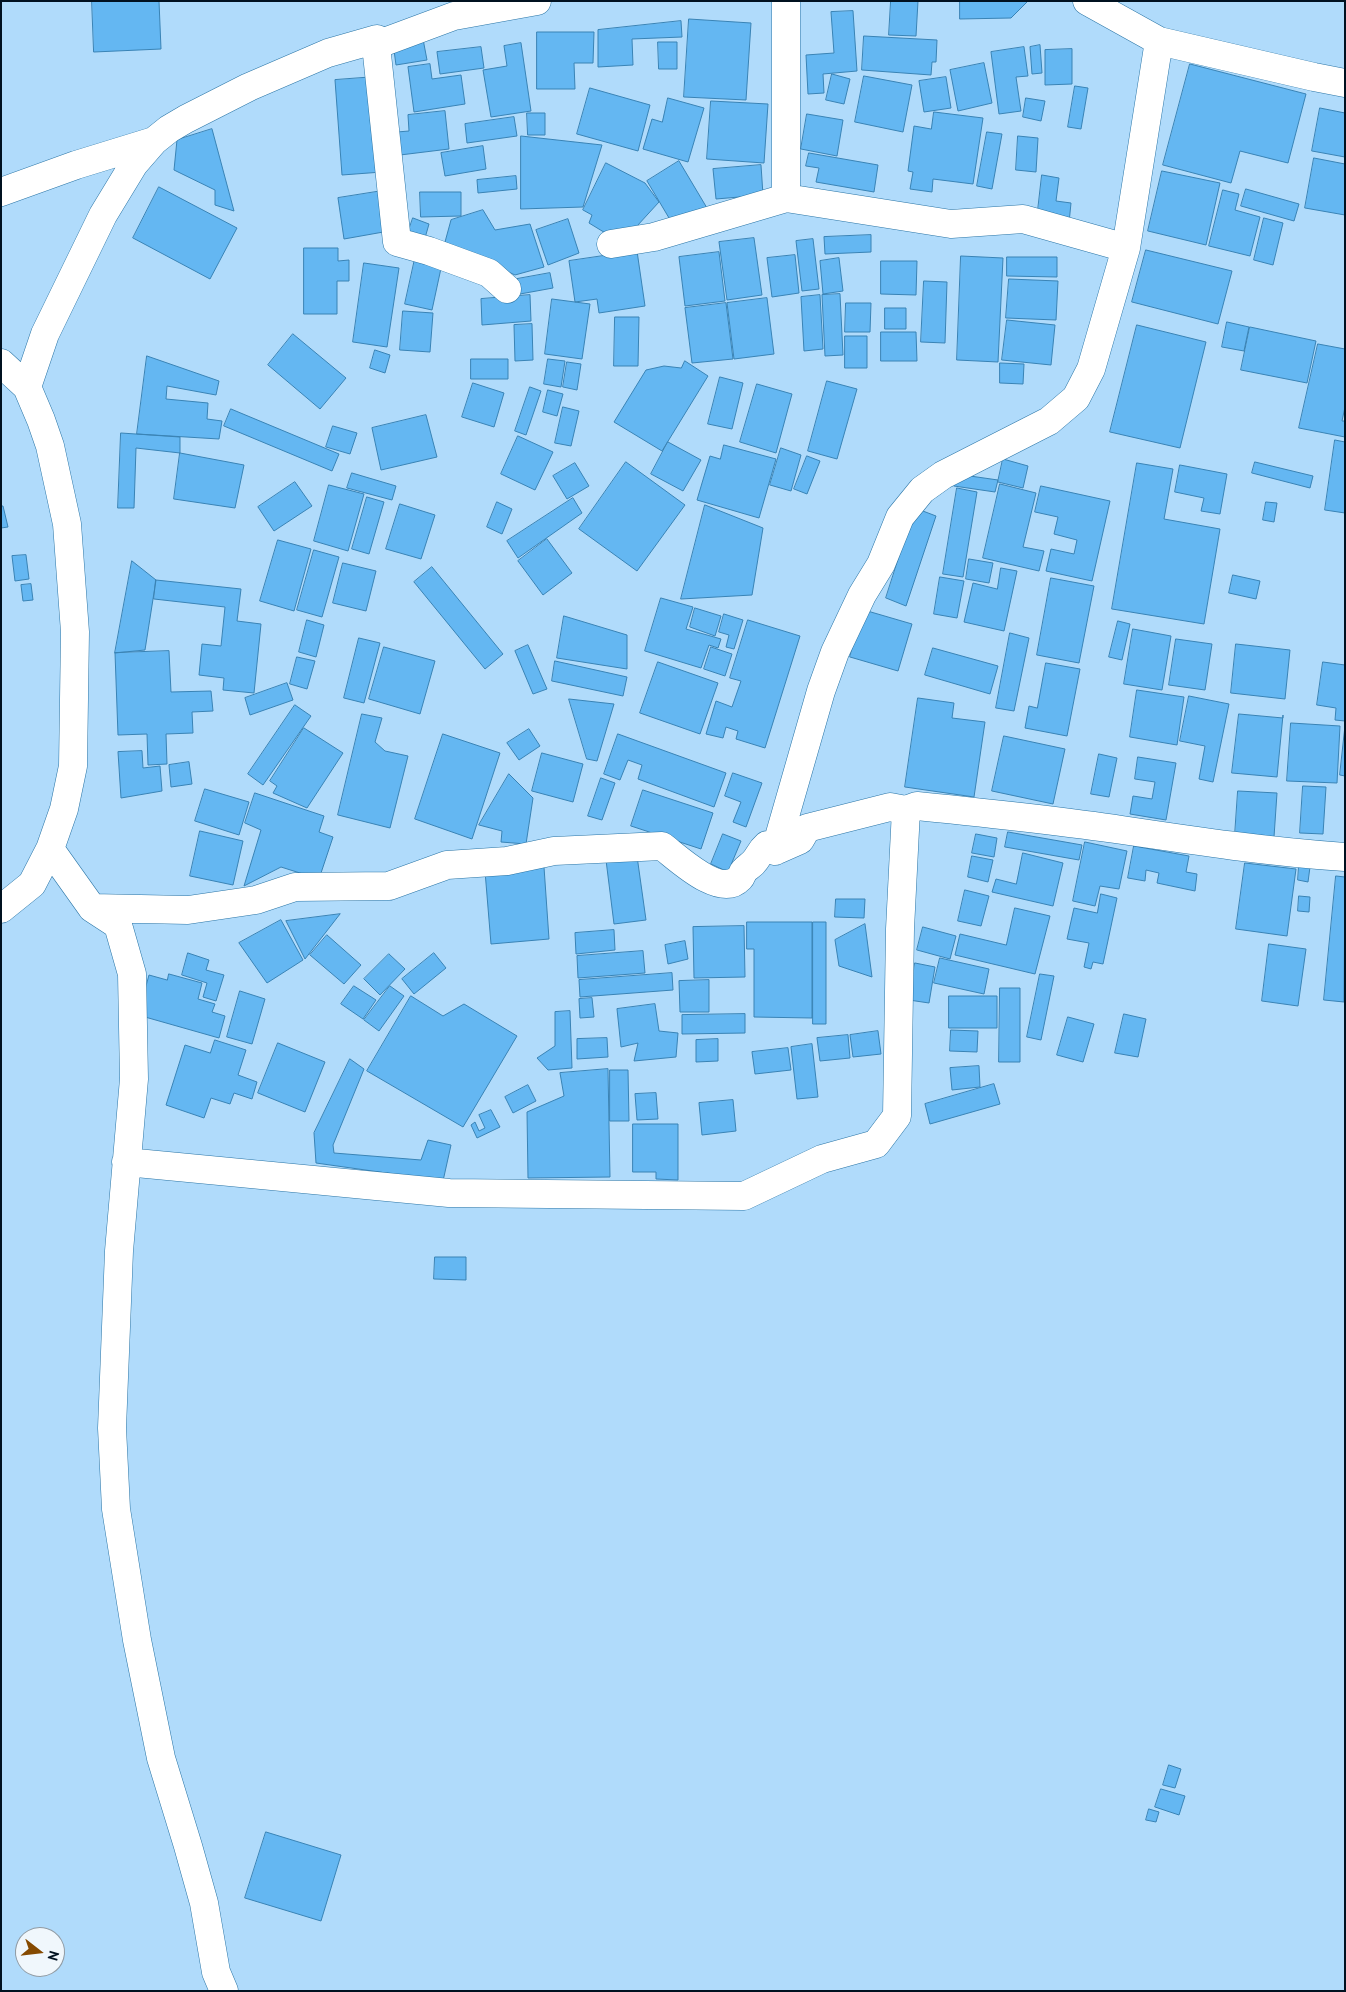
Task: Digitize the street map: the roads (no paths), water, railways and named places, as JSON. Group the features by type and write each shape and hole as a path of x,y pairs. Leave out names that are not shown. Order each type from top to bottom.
{"street":[{"path":"376,45 456,9 537,1"},
{"path":"786,1 786,198"},
{"path":"1087,1 1159,41 1314,77 1345,82"},
{"path":"27,386 45,334 103,215 134,164 154,141 186,119 258,83 328,53 377,39 376,45 397,242 429,251 489,273 507,289"},
{"path":"775,850 814,716 835,652 862,595 881,564 900,517 922,490 943,475 1049,421 1076,398 1092,369 1126,248 1159,41"},
{"path":"1,192 76,164 154,141"},
{"path":"611,244 654,237 786,198 952,224 1023,219 1126,248"},
{"path":"1,363 27,386 50,446 67,524 75,632 73,766 64,809 50,849 32,884 1,909"},
{"path":"775,850 800,840 807,828 890,807 906,810 917,806 1120,830 1212,844 1345,857"},
{"path":"126,1162 449,1193 744,1196 822,1159 876,1144 896,1116 900,929 906,810"},
{"path":"92,908 188,910 256,900 295,887 389,886 447,865 507,861 554,850 662,846 703,877 719,884 732,882 740,878 744,870 754,862 759,852 767,845 775,850"},
{"path":"50,849 92,908 118,925 132,974 134,1079 119,1251 112,1428 116,1509 137,1640 161,1758 204,1903 216,1972 224,1991"}]}
